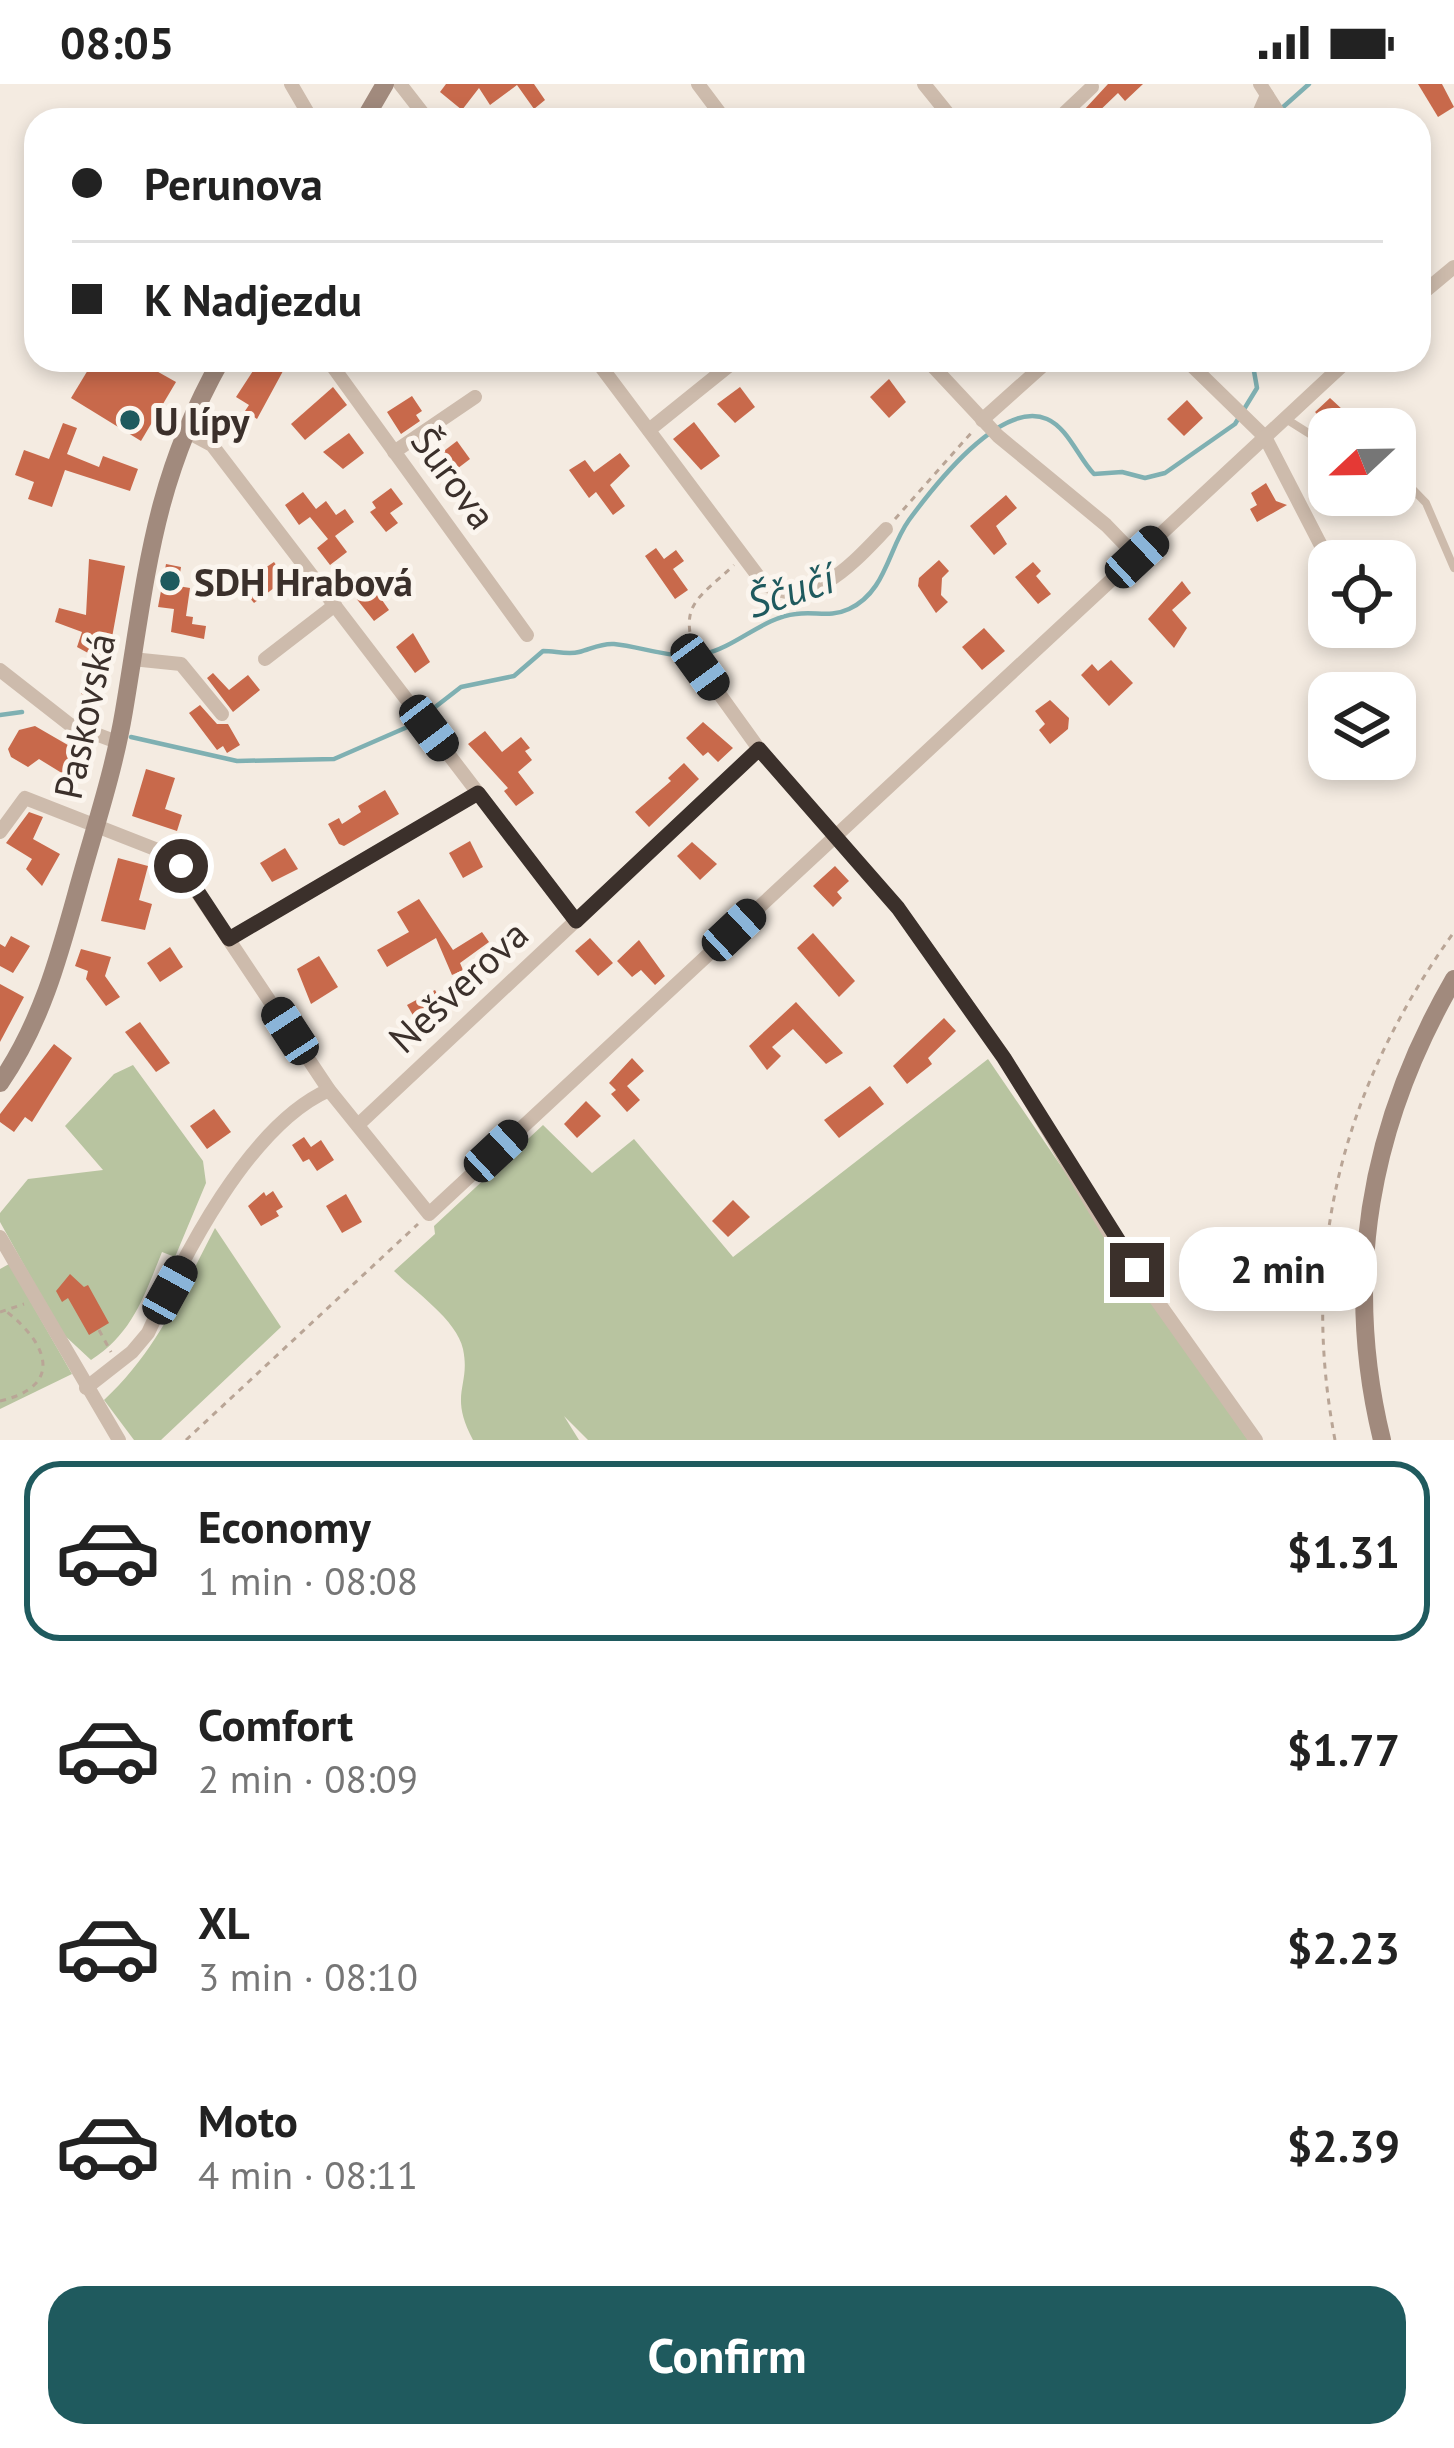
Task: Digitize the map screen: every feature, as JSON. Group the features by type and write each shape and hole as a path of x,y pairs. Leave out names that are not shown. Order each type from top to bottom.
{"main road":[{"name":"Paskovská","path":"4,1070 44,1001 118,742 152,532 184,430 215,372"},
{"path":"1382,1440 1366,1358 1364,1228 1394,1100 1454,979"}],"street":[{"path":"400,84 419,108"},
{"path":"924,84 943,108"},
{"path":"1070,108 1092,87"},
{"name":"Šurova","path":"337,372 527,634"},
{"path":"605,372 764,584 778,592 811,590 844,570 886,529"},
{"path":"649,430 721,372"},
{"path":"938,372 998,436 1106,525 1137,557"},
{"path":"983,421 1036,372"},
{"path":"1198,372 1265,437 1318,540"},
{"path":"0,832 25,798 173,856 328,1090 428,1214 1335,372"},
{"path":"394,452 475,397"},
{"path":"184,430 212,445 576,921"},
{"path":"265,659 335,605"},
{"path":"132,659 182,664 222,714"},
{"path":"700,667 759,749 898,908 1004,1058 1109,1233 1256,1440"},
{"path":"0,670 68,724 118,742"},
{"name":"Nešverova","path":"359,1124 759,749"},
{"path":"229,939 478,793"},
{"path":"86,1388 148,1333 224,1191 257,1146 328,1090"},
{"path":"0,1237 119,1440"}],"lane":[{"path":"1285,418 1308,433"},
{"path":"1416,493 1426,503 1454,568"}],"path":[{"path":"886,529 983,421"},
{"path":"693,646 686,627 692,606 744,556"},
{"path":"1335,1440 1322,1330 1325,1237 1333,1192 1376,1066 1418,985 1454,932"},
{"path":"186,1440 428,1214"},
{"path":"3,1312 36,1299"},
{"path":"0,1401 27,1393 43,1365 36,1338 3,1312"},
{"path":"98,1330 118,1364"}],"green space":[{"path":"988,1059 1248,1440 588,1440 564,1416 579,1440 473,1440 462,1411 465,1362 459,1338 444,1317 394,1271 435,1234 434,1226 543,1125 592,1173 634,1139 733,1257"},
{"path":"133,1065 203,1161 206,1183 175,1257 162,1252 127,1326 91,1360 62,1333 0,1222 0,1213 28,1179 103,1170 65,1126 114,1074"},
{"path":"215,1228 281,1327 161,1440 134,1440 104,1400 154,1341"},
{"path":"9,1264 72,1374 0,1409 0,1269"}],"building":[{"path":"446,84 534,84 545,100 533,108 517,85 490,105 479,88 460,108 440,92"},
{"path":"1108,84 1143,84 1125,101 1118,93 1102,108 1086,108"},
{"path":"1418,84 1442,84 1454,107 1438,117"},
{"name":"U lípy","path":"87,372 158,372 176,382 141,441 71,398"},
{"path":"252,372 282,372 257,419 245,411 249,405 236,397"},
{"path":"889,379 906,402 889,418 870,397"},
{"path":"333,387 347,405 305,440 291,424"},
{"path":"740,387 755,407 735,423 717,404"},
{"path":"412,396 422,411 416,415 420,421 401,434 387,412"},
{"path":"1330,398 1341,408 1319,408"},
{"path":"1187,400 1203,418 1184,436 1167,419"},
{"path":"694,422 720,456 701,470 673,439"},
{"path":"63,423 77,428 67,454 99,467 103,456 138,469 130,491 65,470 52,507 28,499 34,482 15,475 24,450 49,459"},
{"path":"349,433 364,453 343,469 323,452"},
{"path":"457,441 470,459 445,478 432,460"},
{"path":"620,453 630,466 610,485 625,506 613,515 596,492 589,498 569,470 585,460 594,472"},
{"path":"1266,483 1276,501 1287,505 1257,522 1250,509 1257,505 1251,493"},
{"path":"391,488 403,504 390,513 398,523 386,532 370,512 376,508 372,502"},
{"path":"303,492 316,509 326,501 336,515 345,509 354,522 335,536 347,552 330,565 317,548 328,539 310,517 299,525 285,505"},
{"path":"1006,495 1017,508 996,526 1007,544 994,555 970,526"},
{"path":"656,548 664,559 676,550 684,561 673,569 688,590 675,599 645,556"},
{"path":"89,559 125,566 101,698 81,694 88,653 77,647 82,632 55,622 59,608 86,615"},
{"path":"939,560 949,571 942,578 941,595 948,602 936,613 918,586 919,578"},
{"path":"274,562 286,579 254,603 239,585"},
{"path":"1033,562 1041,571 1036,576 1051,594 1038,604 1015,577"},
{"path":"166,564 181,567 178,586 190,588 186,616 193,617 192,624 206,626 204,639 171,632 174,609 158,607"},
{"path":"386,576 396,590 382,600 389,610 374,621 348,588 360,579 368,590"},
{"path":"1182,581 1191,593 1172,610 1187,628 1174,648 1148,619"},
{"path":"984,628 1005,651 982,670 962,647"},
{"path":"413,633 430,662 415,673 396,647"},
{"path":"1111,660 1133,683 1109,706 1081,675 1092,664 1098,671"},
{"path":"213,673 229,690 248,675 260,690 233,712 207,678"},
{"path":"1050,700 1069,718 1068,729 1050,744 1039,730 1045,724 1035,711"},
{"path":"200,705 217,724 228,724 240,745 227,753 223,746 217,750 189,713"},
{"path":"703,722 733,748 718,762 708,752 703,756 686,738"},
{"path":"35,726 73,748 76,742 93,749 78,783 39,759 28,767 11,757 8,749 19,730"},
{"path":"485,731 502,752 521,737 530,748 525,751 532,760 518,772 534,793 516,806 504,791 508,788 468,744"},
{"path":"684,763 699,779 649,827 635,812"},
{"path":"146,769 175,778 165,809 182,815 177,831 132,816"},
{"path":"385,790 399,814 344,846 339,844 328,824 339,818 342,824 361,812 358,806"},
{"path":"29,812 43,817 33,839 60,854 42,886 26,869 32,859 6,843"},
{"path":"470,841 483,867 463,878 449,853"},
{"path":"692,842 717,864 700,880 677,856"},
{"path":"285,848 298,869 272,882 260,863"},
{"path":"118,858 148,866 139,900 152,904 145,930 101,921"},
{"path":"835,866 849,881 837,892 842,898 833,907 813,886"},
{"path":"419,899 453,950 482,932 489,942 460,963 463,970 452,975 436,938 387,967 377,950 409,932 397,912"},
{"path":"813,933 855,981 839,997 797,948"},
{"path":"11,936 30,946 13,973 0,966 0,944 5,947"},
{"path":"590,938 613,963 598,976 575,951"},
{"path":"639,940 665,976 655,985 641,970 632,977 617,961"},
{"path":"170,947 183,967 160,982 147,963"},
{"path":"81,949 111,957 105,976 120,997 106,1006 86,979 88,971 75,966"},
{"path":"319,956 338,987 311,1004 297,969"},
{"path":"0,984 24,997 0,1042"},
{"path":"435,990 447,1012 422,1031 407,1005"},
{"path":"796,1002 843,1053 826,1064 793,1029 772,1047 781,1056 767,1070 749,1046"},
{"path":"944,1018 956,1031 928,1058 932,1064 907,1084 893,1066"},
{"path":"140,1022 170,1063 156,1072 125,1032"},
{"path":"54,1044 72,1058 32,1122 25,1117 14,1132 0,1122 0,1114"},
{"path":"632,1058 644,1071 627,1086 640,1100 627,1112 611,1094 616,1090 609,1083"},
{"path":"870,1086 884,1104 839,1138 824,1120"},
{"path":"586,1101 601,1116 577,1138 564,1124"},
{"path":"214,1109 231,1132 207,1149 190,1126"},
{"path":"304,1137 311,1147 321,1140 334,1160 317,1171 309,1159 303,1162 292,1145"},
{"path":"273,1191 283,1207 276,1211 279,1216 261,1226 248,1206 264,1192 266,1196"},
{"path":"346,1194 362,1222 342,1233 326,1206"},
{"path":"733,1200 750,1217 728,1237 712,1221"},
{"path":"70,1274 84,1287 88,1285 109,1323 89,1335 68,1298 62,1302 56,1291"}],"waterway":[{"name":"Ščučí","path":"1282,108 1309,84"},
{"name":"Ščučí","path":"131,737 237,761 334,759 412,725 461,687 514,676 543,651 575,653 614,644 670,654 704,654 784,616 842,612 871,592 909,520 952,468 990,433 1029,416 1047,419 1061,429 1094,474 1122,472 1145,478 1165,473 1235,424 1257,388 1254,372"},
{"name":"Ščučí","path":"0,715 22,712"}],"place":[{"name":"U lípy","path":"130,420"},
{"name":"SDH Hrabová","path":"170,581"}],"route":[{"path":"181,866 229,939 478,793 576,921 759,749 898,908 1004,1058 1109,1233 1137,1270"}]}
